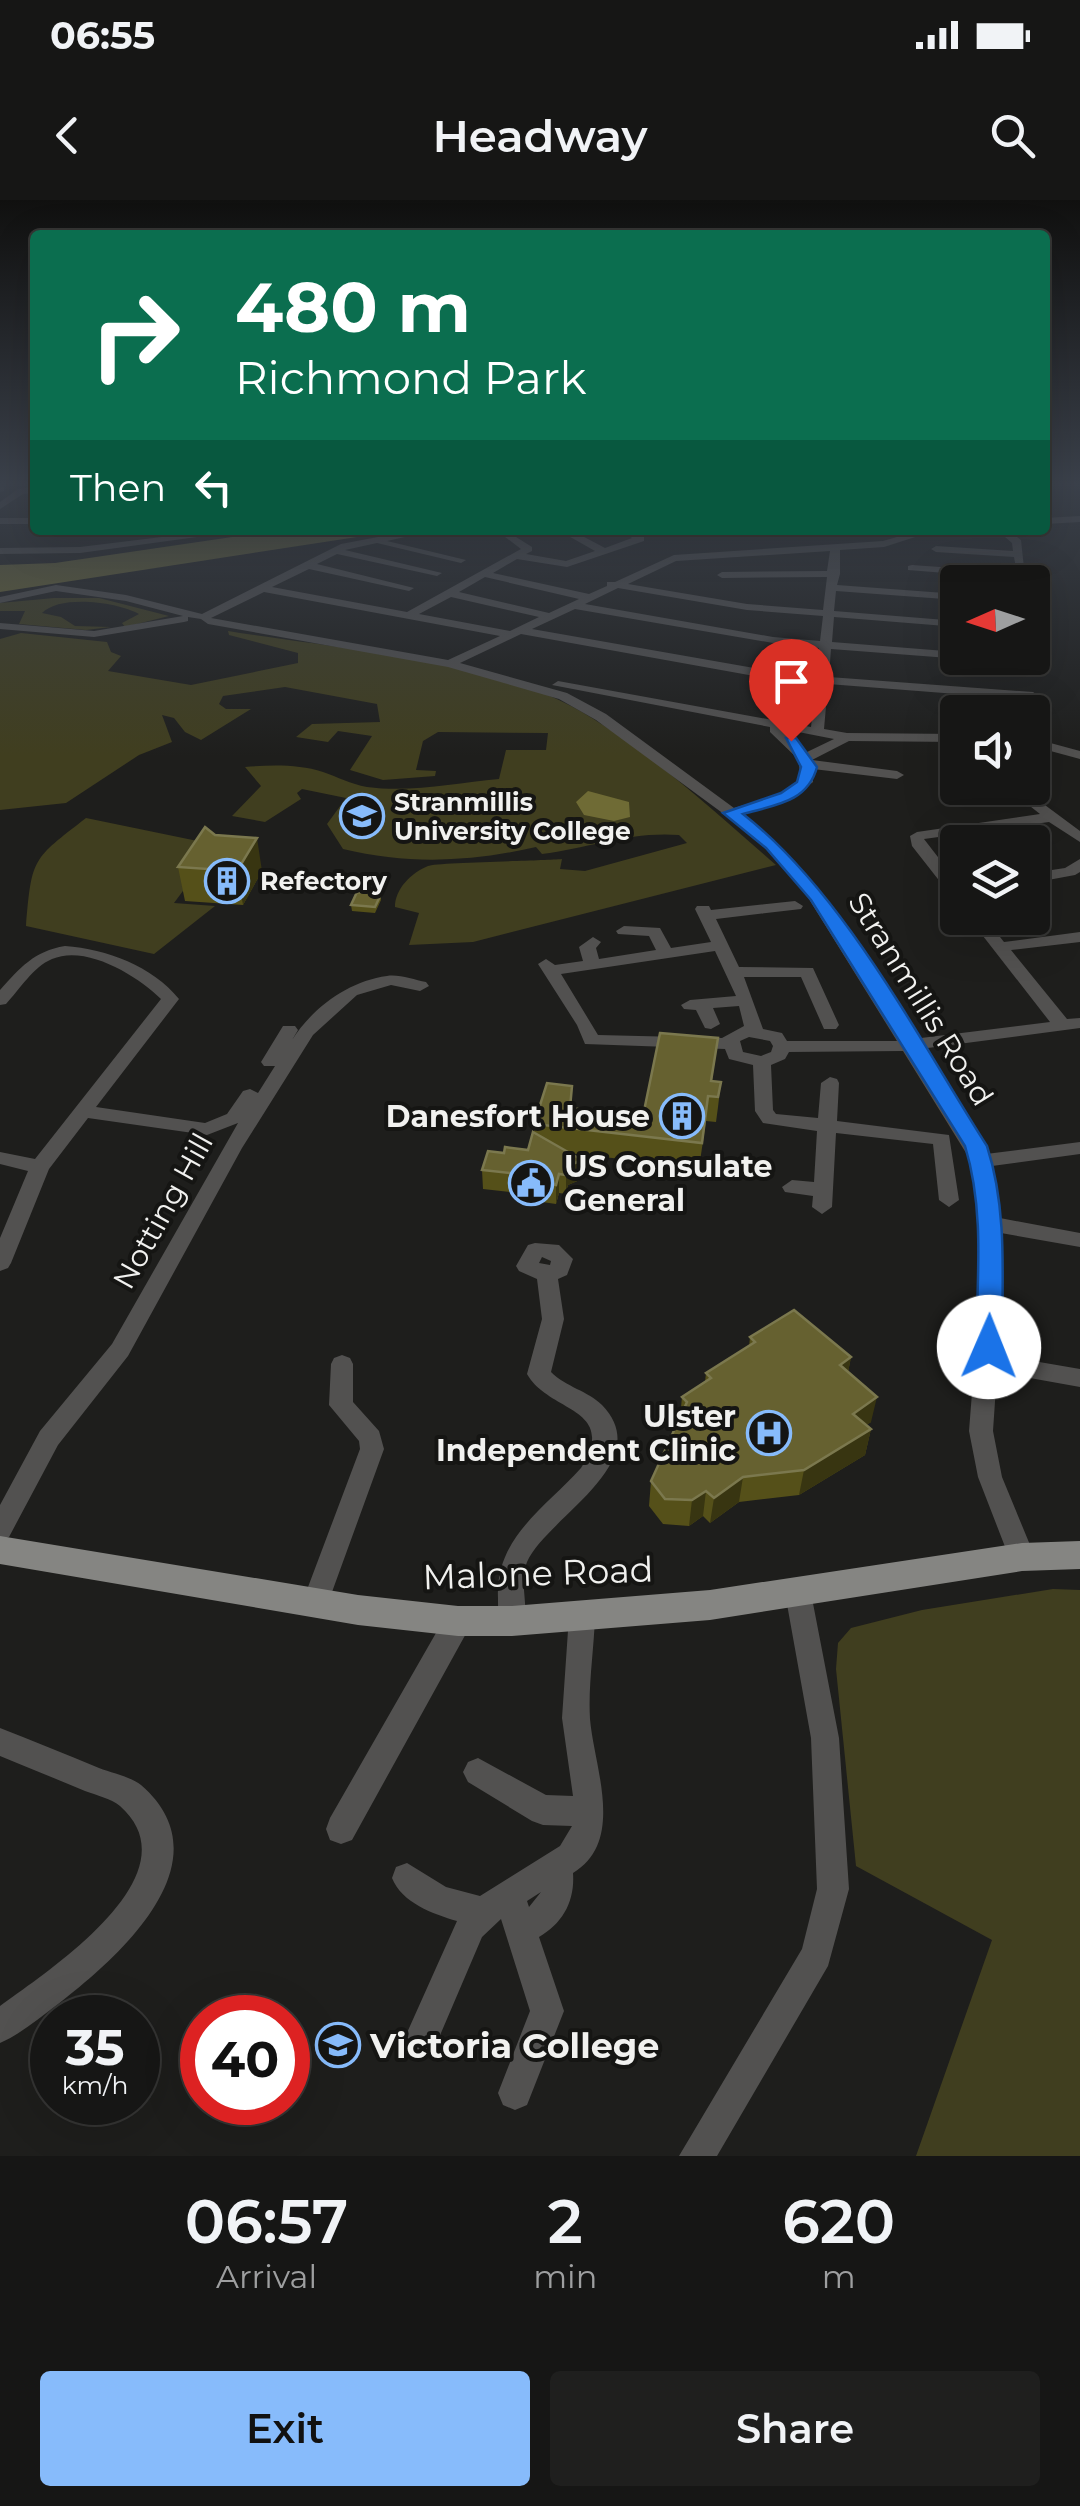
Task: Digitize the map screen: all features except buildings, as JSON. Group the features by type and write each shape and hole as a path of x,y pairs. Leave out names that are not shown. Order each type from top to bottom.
{"main road":[{"name":"Malone Road","path":"0,1550 315,1603 458,1621 582,1616 798,1593 1022,1557 1080,1556"}],"street":[{"path":"1,600 83,594 129,598 196,620 291,573"},
{"path":"346,573 409,588"},
{"path":"449,664 636,573"},
{"path":"970,573 1022,578 1021,573"},
{"path":"1,600 52,574 83,594"},
{"path":"408,616 484,574 586,597"},
{"path":"722,575 835,574 817,733"},
{"path":"611,584 747,607 940,623"},
{"path":"833,588 940,595"},
{"path":"264,589 752,673 1020,695"},
{"path":"449,593 549,616"},
{"path":"571,605 827,647 940,655"},
{"name":"Stranmillis Road","path":"0,626 85,634 196,620 449,664 541,687 601,717 772,845 805,880 981,1160 990,1224 988,1362 981,1431 985,1458 1022,1557"},
{"path":"541,687 568,687 847,737 940,740"},
{"path":"769,725 810,757 897,774"},
{"path":"810,757 847,737"},
{"path":"1050,747 1080,755"},
{"path":"731,813 794,793 808,779 810,757"},
{"path":"1036,805 1080,838"},
{"path":"995,825 1052,817"},
{"path":"940,833 917,836 917,843 940,870"},
{"path":"1050,875 1070,872 1080,864"},
{"path":"754,1030 746,1000 705,912 795,906"},
{"path":"624,931 654,930 665,951"},
{"path":"990,935 1071,1024"},
{"path":"1000,947 1080,937"},
{"path":"592,964 586,948 594,942"},
{"path":"720,944 548,968 586,1025 591,1040 729,1044 740,1032 754,1030 770,1034 782,1046 858,1049 1071,1024"},
{"path":"0,1000 47,954 61,952 115,960 170,999 40,1167 0,1263"},
{"path":"734,972 806,972 830,1025"},
{"name":"Notting Hill","path":"0,1530 49,1438 120,1350 232,1148 306,1032 351,991 391,980 420,986"},
{"path":"711,1024 696,1004 746,1000"},
{"path":"83,1111 197,1129 217,1127 239,1112 290,1030"},
{"path":"729,1044 740,1058 762,1062 779,1055 782,1046"},
{"path":"762,1062 766,1116 828,1126 932,1132 949,1200"},
{"path":"792,1186 822,1198 830,1083"},
{"path":"981,1160 1080,1148"},
{"path":"0,1158 40,1167"},
{"path":"990,1224 1080,1240"},
{"path":"512,1621 514,1561 522,1545 590,1475 600,1461 605,1437 590,1407 549,1385 539,1374 553,1319 547,1275"},
{"path":"988,1362 1080,1378"},
{"path":"315,1603 372,1449 370,1438 341,1405 342,1364"},
{"path":"697,2156 817,1955 832,1888 823,1723 798,1593"},
{"path":"423,2036 471,1926 496,1904 556,1868 582,1843 589,1812 576,1718 582,1616"},
{"path":"340,1829 458,1621"},
{"path":"0,1742 129,1794 145,1806 154,1823 157,1854 152,1882 124,1925 85,1963 0,2026"},
{"path":"478,1772 543,1810 589,1812"},
{"path":"520,1930 540,1921 555,1904 556,1868"},
{"path":"407,1878 450,1905 496,1904 520,1930 547,2011 515,2092"}],"shaded area":[{"path":"0,573 122,573 0,592"},
{"path":"99,598 169,616 125,627 122,623 139,614 89,602 62,603 42,613 61,617 75,626 111,627 86,630 19,624 25,611 0,611 0,603"},
{"path":"228,631 451,666 536,690 571,706 625,740 776,865 473,942 409,945 419,913 395,907 396,900 405,882 428,866 562,859 560,869 585,871 687,843 679,835 662,834 542,854 536,847 464,858 392,858 343,849 327,824 346,798 302,789 297,793 301,799 265,822 232,816 261,786 245,767 304,768 367,787 416,788 499,779 506,750 546,750 548,733 438,732 423,741 416,770 436,771 435,776 383,780 350,770 372,736 338,731 328,742 296,737 312,724 380,722 377,704 285,687 223,696 219,704 226,709 251,709 201,740 185,732 174,718 162,715 172,742 139,755 66,803 0,810 0,639 21,633 107,642 111,652 121,656 108,671 191,685 298,663 298,653 229,635"},
{"path":"588,791 629,802 630,817 614,821 584,815 576,802"},
{"path":"86,818 217,845 174,903 215,906 154,954 26,926 30,886 38,862"},
{"path":"1053,1589 1080,1590 1080,2156 916,2156 992,1940 856,1866 836,1669 838,1643 851,1628 922,1610"}],"place":[{"name":"Stranmillis University College","path":"362,816"},
{"name":"Refectory","path":"227,881"},
{"name":"Danesfort House","path":"682,1116"},
{"name":"US Consulate General","path":"531,1183"},
{"name":"Ulster Independent Clinic","path":"769,1433"},
{"name":"Victoria College","path":"338,2045"}],"route":[{"path":"791,741 809,767 804,784 786,797 731,813 772,845 818,897 976,1146 984,1173 990,1224 989,1347"}]}
